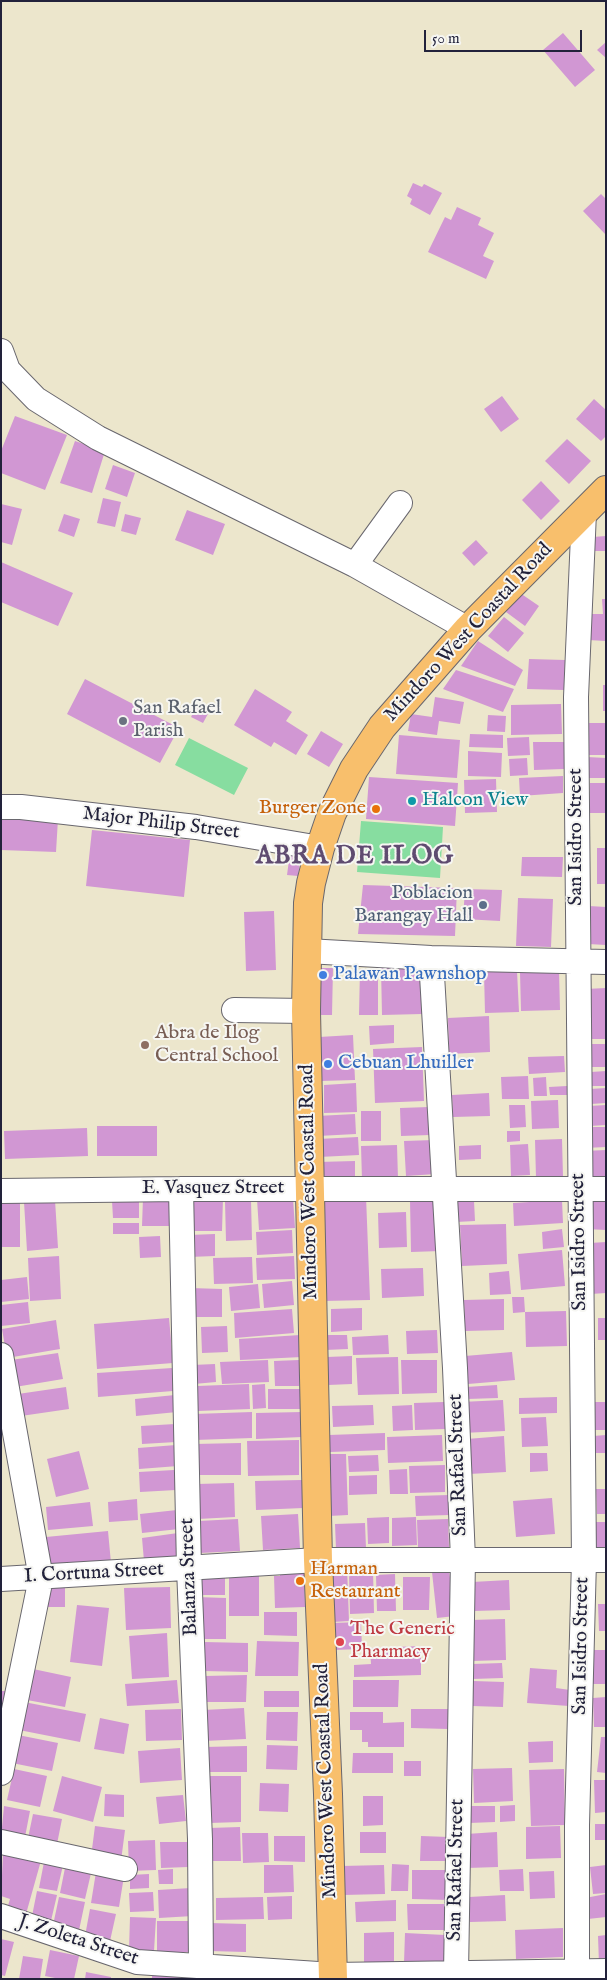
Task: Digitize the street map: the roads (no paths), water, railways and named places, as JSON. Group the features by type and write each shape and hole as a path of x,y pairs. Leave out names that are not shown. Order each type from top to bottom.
{"main road":[{"name":"Mindoro West Coastal Road","path":"333,1977 328,1794 318,1560 306,1011 308,903 320,848 332,813 354,769 382,726 468,629 606,490"}],"street":[{"path":"1,351 8,370 36,399 91,433 355,565 468,629"},
{"path":"355,565 400,503"},
{"name":"San Isidro Street","path":"577,1972 577,1825 595,1560 580,1189 576,697 584,512"},
{"name":"Major Philip Street","path":"1,807 21,807 196,826 320,848"},
{"path":"307,952 431,958 606,962"},
{"name":"San Rafael Street","path":"431,958 455,1368 463,1559 456,1973"},
{"path":"234,1010 306,1011"},
{"name":"E. Vasquez Street","path":"1,1192 181,1189 606,1189"},
{"name":"Balanza Street","path":"181,1189 189,1568 200,1839 201,1966"},
{"path":"1,1355 41,1578 1,1773"},
{"name":"I. Cortuna Street","path":"1,1579 318,1560 595,1560"},
{"path":"1,1842 126,1869"},
{"name":"J. Zoleta Street","path":"1,1916 137,1962 333,1977 606,1971"}],"place":[{"name":"San Rafael Parish","path":"123,721"},
{"name":"Halcon View","path":"412,801"},
{"name":"Burger Zone","path":"376,809"},
{"name":"Poblacion Barangay Hall","path":"483,905"},
{"name":"Palawan Pawnshop","path":"323,975"},
{"name":"Abra de Ilog Central School","path":"145,1045"},
{"name":"Cebuan Lhuiller","path":"328,1064"},
{"name":"Harman Restaurant","path":"300,1581"},
{"name":"The Generic Pharmacy","path":"340,1642"}],"district":[{"name":"ABRA DE ILOG","path":"355,858"}]}
